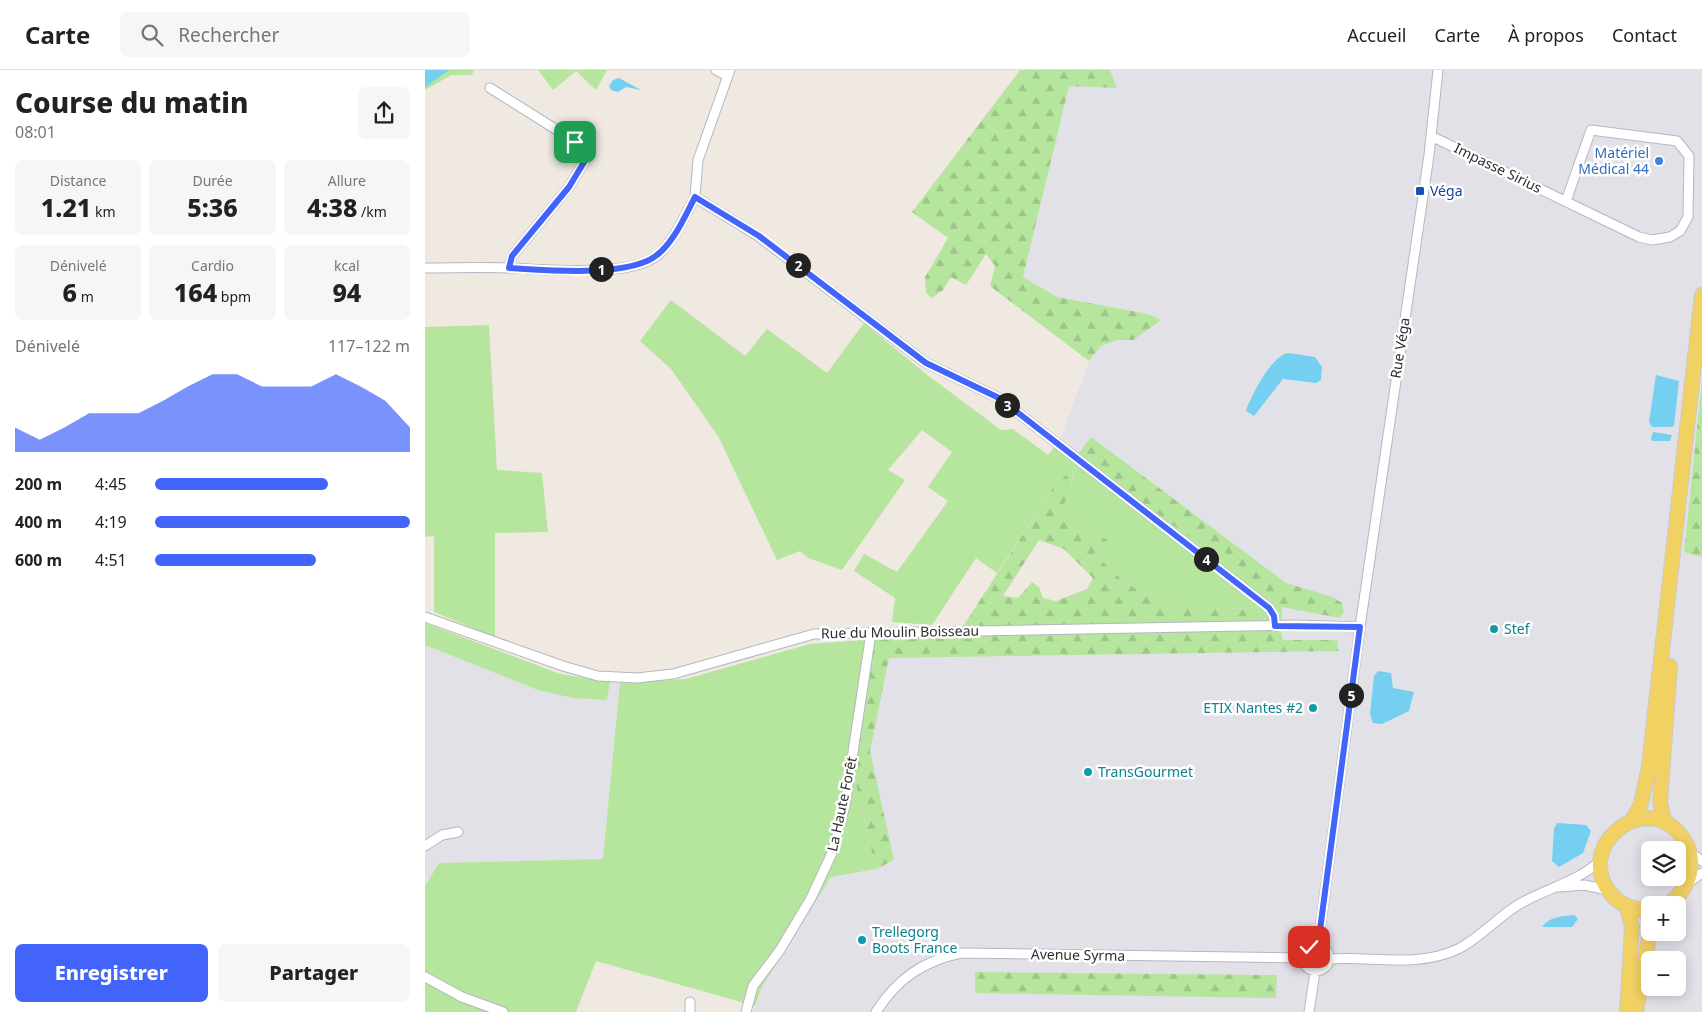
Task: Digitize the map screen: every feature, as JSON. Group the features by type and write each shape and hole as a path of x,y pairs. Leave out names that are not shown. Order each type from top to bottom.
{"main road":[{"path":"1632,821 1641,804 1649,766 1702,295"},
{"path":"1664,822 1660,802 1678,574 1680,498"},
{"path":"1627,1012 1632,927 1627,907 1608,890 1600,870 1600,861 1605,844 1612,834 1632,821 1651,819 1664,822 1676,830 1685,840 1690,852 1692,866 1687,883 1678,896"},
{"path":"1627,907 1641,909"},
{"path":"1636,1012 1648,941"}],"street":[{"path":"425,268 509,268 574,271 621,268 645,263 658,255 695,197 699,160 729,73 716,70"},
{"name":"Rue Véga","path":"1318,945 1359,631 1439,70"},
{"path":"490,88 575,142 586,144 589,154 569,187 512,256 509,268"},
{"name":"Impasse Sirius","path":"1431,136 1639,237 1652,240 1670,237 1680,231 1688,217 1689,156 1677,140 1591,130 1566,201"},
{"path":"695,197 759,236 926,363 999,398 1269,608 1274,616 1275,626"},
{"name":"Rue du Moulin Boisseau","path":"425,616 563,666 598,676 637,678 673,674 814,634 1275,626 1359,631"},
{"name":"La Haute Forêt","path":"746,1012 753,986 780,950 801,916 833,853 845,805 871,634"},
{"path":"425,846 441,835 458,832"},
{"path":"1690,852 1702,861"},
{"path":"1329,959 1414,960 1439,957 1473,940 1517,905 1585,874 1600,861"},
{"path":"1687,883 1702,872"},
{"path":"1551,888 1584,886 1608,890"},
{"path":"1318,945 1325,948 1329,959 1326,967 1315,972 1304,966 1303,958 1309,947 1318,945"},
{"name":"Avenue Syrma","path":"876,1012 897,983 910,973 928,962 961,953 1303,958"},
{"path":"1309,1012 1315,972"},
{"path":"425,977 462,998 503,1012"},
{"path":"690,1002 690,1012"}],"shaded area":[{"path":"1110,70 1702,70 1702,1012 753,1012 762,987 831,877 876,869 894,860 869,751 889,658 1275,652 1282,607 1060,440 1089,361 1101,346 1118,340 1133,339 1161,320 1148,314 1057,297 1022,277 1069,85 1117,88"},
{"path":"425,645 464,659 607,700 610,682 620,682 603,859 439,863 425,886"}],"green space":[{"path":"425,70 474,70 472,75 451,75 425,90"},
{"path":"538,70 607,70 596,90 576,71 553,90"},
{"path":"1020,70 1110,70 1117,88 1069,86 1023,277 1057,297 1148,314 1161,320 1133,340 1118,340 1101,346 1089,361 990,286 995,266 986,254 966,285 951,277 943,290 932,298 926,293 925,277 948,238 912,212"},
{"path":"671,300 745,356 767,329 827,373 864,323 926,374 1001,430 1013,429 1048,455 1060,440 1282,607 1281,632 1261,617 1258,607 1213,609 1192,608 1172,604 1153,598 1117,575 1100,558 1108,540 1059,512 1071,493 1073,469 1053,488 997,573 976,558 932,625 892,622 895,598 854,571 864,554 897,572 948,501 928,487 952,452 922,430 888,470 905,480 842,570 808,558 800,551 777,560 718,436 671,369 640,341"},
{"path":"489,325 497,470 542,473 548,532 495,533 495,637 434,612 434,536 425,537 425,327"},
{"path":"1702,380 1702,557 1684,552"},
{"path":"1091,437 1286,583 1333,597 1342,603 1344,612 1340,618 1282,607 1078,454"},
{"path":"1073,468 1071,493 1059,512 1108,540 1100,558 1117,575 1135,588 1153,598 1192,608 1235,609 1258,607 1261,617 1281,632 1283,640 1337,640 1338,651 889,658 870,751 894,860 876,869 853,772 875,639 956,637 1053,488","holes":["1039,540 1064,549 1093,578 1087,589 1056,601 1043,598 1039,587 1032,582 1018,598 1003,596"]},
{"path":"425,623 560,674 610,682 607,700 573,698 538,690 425,645"},
{"path":"875,639 853,772 876,869 831,877 762,987 755,1006 596,961 576,1012 425,1012 425,886 439,863 603,859 620,682 686,679 810,644"},
{"path":"975,972 1277,975 1276,998 975,993"}],"water":[{"path":"425,70 449,70 425,87"},
{"path":"619,78 641,90 626,87 618,92 611,90 609,86 613,80"},
{"path":"1288,353 1315,357 1322,367 1321,380 1316,383 1283,379 1254,416 1246,411 1252,396 1269,368 1282,355"},
{"path":"1656,375 1679,381 1674,426 1671,427 1652,427 1649,422"},
{"path":"1653,432 1672,435 1670,441 1653,441 1651,439"},
{"path":"1378,671 1391,673 1393,688 1414,692 1409,711 1382,724 1373,723 1370,714 1374,676"},
{"path":"1557,823 1586,825 1591,831 1583,853 1559,867 1552,861 1554,829"},
{"path":"1574,915 1578,919 1572,927 1542,927 1552,919"}],"place":[{"name":"Matériel Médical 44","path":"1659,161"},
{"name":"Véga","path":"1420,191"},
{"name":"Stef","path":"1494,629"},
{"name":"ETIX Nantes #2","path":"1313,708"},
{"name":"TransGourmet","path":"1088,772"},
{"name":"Trellegorg Boots France","path":"862,940"}],"route":[{"path":"575,142 586,144 589,154 569,187 512,256 509,268 574,271 621,268 645,263 658,255 680,224 695,197 759,236 926,363 951,377 999,398 1269,608 1273,612 1275,626 1360,627 1321,910 1318,945 1309,947"}]}
